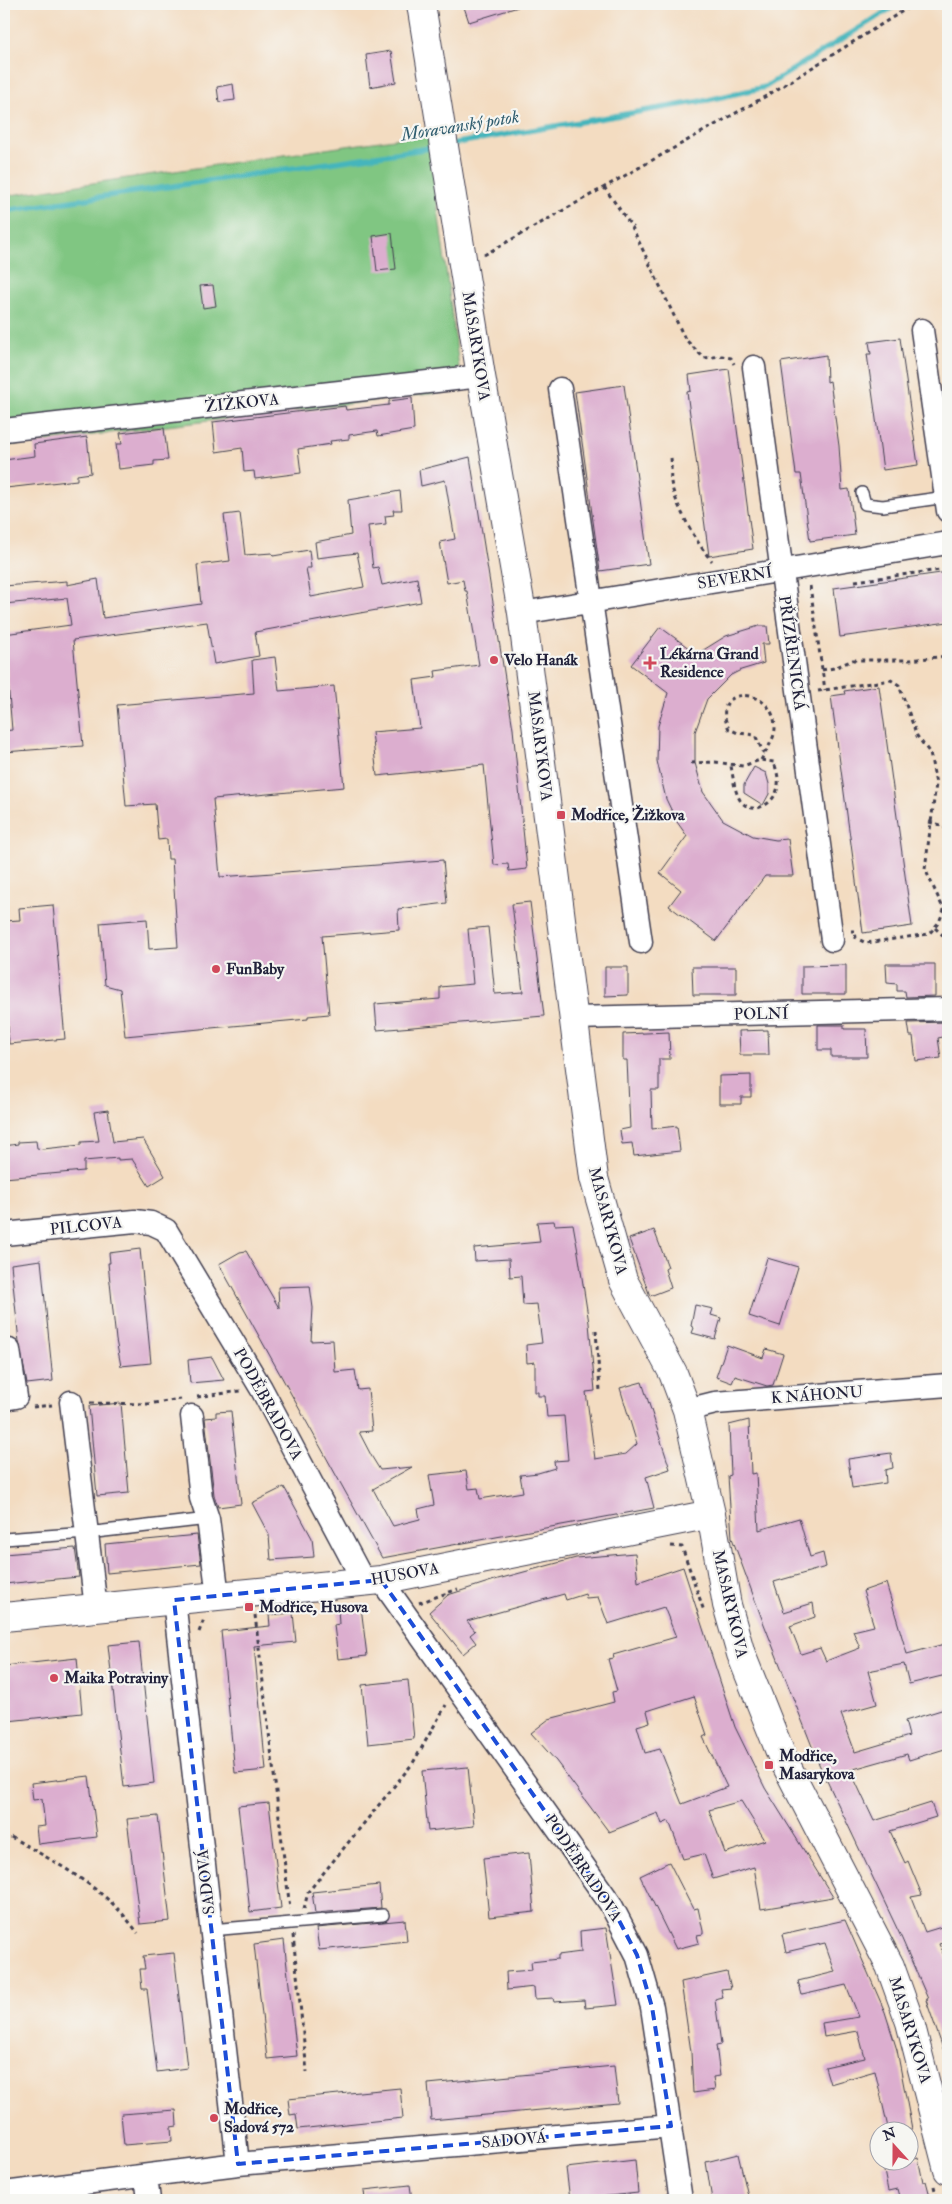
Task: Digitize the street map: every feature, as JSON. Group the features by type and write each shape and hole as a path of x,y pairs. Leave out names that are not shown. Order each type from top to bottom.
{"street":[{"name":"MASARYKOVA","path":"420,4 522,613 594,1178 623,1280 673,1373 687,1410 711,1514 727,1605 741,1654 783,1759 890,1966 910,2022 941,2177"},
{"path":"922,330 947,504"},
{"name":"PŘÍZŘENICKÁ","path":"744,368 780,571 831,937"},
{"name":"ŽIŽKOVA","path":"4,430 481,376"},
{"path":"560,388 641,942"},
{"name":"SEVERNÍ","path":"522,613 948,543"},
{"name":"POLNÍ","path":"574,1018 948,1009"},
{"name":"PILCOVA","path":"4,1234 135,1221 151,1222 166,1230"},
{"name":"PODĚBRADOVA","path":"166,1230 261,1388 372,1581 402,1609 610,1903 638,1955 652,2007 681,2200"},
{"path":"9,1350 10,1398"},
{"name":"K NÁHONU","path":"687,1410 715,1403 948,1385"},
{"path":"71,1402 96,1608"},
{"path":"190,1404 201,1498 208,1519 215,1606"},
{"name":"HUSOVA","path":"4,1617 174,1600 215,1606 372,1581 711,1514"},
{"name":"SADOVÁ","path":"174,1600 238,2164"},
{"name":"SADOVÁ","path":"4,2193 238,2164 670,2126"},
{"path":"146,2176 149,2200"}],"lane":[{"path":"862,493 865,504 883,506 947,504"},
{"path":"4,1539 87,1533 208,1519"},
{"path":"211,1930 383,1915"}],"path":[{"path":"462,260 482,256 604,187 768,94 914,4"},
{"path":"604,187 632,227 685,339 704,358 722,356 731,358 744,368"},
{"path":"671,458 673,470 671,480 675,494 702,550 714,563"},
{"path":"849,581 948,570"},
{"path":"820,585 810,586 825,690"},
{"path":"822,670 834,668 852,660 909,660 948,656"},
{"path":"798,694 891,680 900,685 917,736 930,753 936,784 925,869 944,910 934,928 929,934 866,943 856,938 855,931 831,937"},
{"path":"760,760 764,754 775,729 769,708 758,698 747,694 730,699 726,709 725,721 729,729 738,733 755,735 764,754"},
{"path":"691,763 715,762 731,766 744,766 760,760 774,762 778,784 768,804 763,808 749,807 740,801 731,766"},
{"path":"930,822 941,824 948,830"},
{"path":"934,928 948,940"},
{"path":"596,1330 600,1391"},
{"path":"10,1398 16,1409 71,1402 190,1404 261,1388"},
{"path":"665,1546 682,1547 706,1620"},
{"path":"402,1609 461,1588"},
{"path":"180,1649 201,1647 198,1629 215,1606"},
{"path":"254,1610 296,1923 307,2072"},
{"path":"296,1923 308,1892 413,1763 448,1703 453,1711"},
{"path":"4,1833 61,1866 98,1891 117,1908 138,1933"},
{"path":"937,2200 941,2177"}],"highlighted area":[{"path":"381,1580 610,1903 637,1955 652,2007 671,2126 238,2164 174,1600"}],"green space":[{"path":"428,134 462,390 4,446 4,196"}],"building":[{"path":"473,4 517,4 518,7 469,22 464,7"},
{"path":"391,51 396,82 370,87 366,55"},
{"path":"233,84 235,100 219,102 217,87"},
{"path":"392,233 396,269 377,271 373,236"},
{"path":"213,285 216,306 203,308 200,286"},
{"path":"900,338 918,465 883,470 867,354 871,354 869,342"},
{"path":"826,355 827,382 830,381 839,446 842,490 849,489 855,535 810,541 801,474 796,474 781,362"},
{"path":"729,369 753,549 709,556 687,392 691,391 689,375"},
{"path":"624,385 649,564 600,571 575,392"},
{"path":"412,398 414,430 378,436 377,431 349,435 349,439 330,441 331,444 298,449 301,473 255,479 254,471 244,472 242,448 216,452 213,422 345,406 346,410 389,405 389,401"},
{"path":"164,428 168,460 154,461 154,465 119,469 116,444 122,444 120,433"},
{"path":"87,437 91,473 77,475 77,480 6,488 4,460 35,456 34,444"},
{"path":"470,457 513,729 527,869 509,871 508,864 494,865 484,765 377,776 372,732 420,728 414,680 436,677 435,671 479,665 467,591 465,591 463,580 447,583 440,542 455,539 445,480 421,486 419,470"},
{"path":"400,491 402,510 393,510 394,515 385,516 386,524 368,526 373,568 378,567 382,585 417,578 421,602 255,632 259,656 214,664 207,622 73,640 83,746 4,752 4,731 12,730 4,634 71,625 67,598 4,604 4,586 67,581 67,585 98,579 103,618 201,604 197,565 230,561 224,515 240,513 245,555 272,553 273,556 309,550 311,568 306,568 311,597 364,587 357,553 317,558 315,542 351,535 348,500"},
{"path":"948,572 948,622 840,637 834,588"},
{"path":"759,626 767,626 769,644 762,644 764,663 731,675 707,699 695,732 695,763 703,792 723,820 753,836 776,840 788,839 793,876 765,876 716,941 669,906 681,890 660,873 687,836 677,822 666,799 657,761 658,726 668,693 631,665 660,627 697,654 726,636"},
{"path":"275,657 279,691 334,686 344,787 213,799 220,877 443,860 447,903 398,909 399,930 322,936 329,1014 308,1016 308,1019 125,1036 120,989 105,985 100,923 147,919 149,949 178,947 172,859 168,859 167,839 158,840 155,804 126,806 117,705 254,693 252,660"},
{"path":"879,686 912,926 863,933 831,696 845,694 844,691"},
{"path":"754,767 766,773 769,784 769,794 763,805 744,793 744,785"},
{"path":"530,902 544,1016 377,1030 375,1004 440,999 440,987 473,984 468,929 488,927 495,994 523,992 512,904"},
{"path":"53,905 65,1039 9,1044 8,1026 4,1026 4,921 20,920 19,908"},
{"path":"886,964 935,964 935,996 906,997 905,991 897,991 897,984 887,983"},
{"path":"846,965 846,994 802,994 802,966"},
{"path":"605,967 628,967 628,995 605,996"},
{"path":"692,967 736,967 736,995 693,995"},
{"path":"948,1022 948,1036 938,1038 941,1058 916,1061 913,1036 910,1036 908,1023"},
{"path":"818,1025 844,1025 844,1029 866,1029 867,1057 831,1057 831,1050 818,1050"},
{"path":"768,1030 769,1055 740,1055 739,1031"},
{"path":"669,1032 670,1059 659,1059 659,1090 651,1090 652,1129 677,1126 680,1151 634,1156 632,1143 622,1144 620,1130 630,1128 627,1060 623,1060 623,1034"},
{"path":"751,1075 751,1097 741,1097 741,1104 719,1104 719,1076"},
{"path":"108,1110 113,1142 143,1139 165,1176 149,1186 132,1159 118,1160 118,1158 84,1161 84,1171 4,1178 4,1146 18,1144 18,1142 36,1141 37,1148 43,1149 81,1145 81,1142 99,1141 94,1112"},
{"path":"554,1221 555,1225 573,1224 578,1252 589,1323 595,1391 586,1392 595,1459 626,1454 637,1444 620,1388 642,1382 670,1469 646,1477 654,1508 382,1558 219,1264 240,1252 246,1251 279,1308 278,1287 310,1286 313,1308 311,1341 333,1340 335,1372 355,1370 358,1390 368,1389 372,1431 359,1432 372,1457 380,1470 412,1467 373,1489 393,1526 420,1519 418,1509 434,1505 429,1475 466,1471 469,1489 478,1488 480,1499 523,1492 520,1475 538,1473 555,1468 554,1461 568,1460 564,1416 547,1417 545,1396 538,1396 538,1392 535,1392 535,1362 527,1363 526,1345 542,1343 537,1304 523,1305 521,1276 510,1277 509,1259 475,1261 474,1248 540,1242 537,1222"},
{"path":"654,1230 668,1267 665,1269 671,1288 650,1296 629,1239"},
{"path":"140,1249 151,1363 121,1366 116,1340 108,1263 110,1263 109,1253"},
{"path":"767,1258 798,1267 780,1326 749,1316"},
{"path":"41,1260 53,1381 27,1384 19,1342 11,1264"},
{"path":"695,1305 713,1309 711,1315 721,1318 715,1339 692,1333 694,1328 691,1326"},
{"path":"727,1345 763,1358 766,1349 783,1354 773,1385 767,1386 735,1376 732,1383 716,1377"},
{"path":"212,1357 224,1380 190,1383 188,1360"},
{"path":"121,1403 129,1493 97,1496 89,1406"},
{"path":"231,1411 241,1504 218,1507 214,1495 205,1418 216,1417 216,1412"},
{"path":"749,1420 751,1474 756,1473 759,1530 799,1518 810,1557 823,1553 826,1567 774,1582 784,1612 813,1603 815,1617 790,1626 801,1654 820,1648 826,1661 860,1648 853,1631 874,1626 863,1591 886,1583 907,1654 948,1643 948,1664 944,1665 946,1675 909,1684 904,1664 868,1671 877,1704 841,1714 855,1752 909,1736 905,1721 948,1708 948,1748 909,1760 907,1754 850,1770 874,1821 931,1803 936,1817 890,1831 905,1863 908,1861 922,1895 911,1897 925,1932 948,1925 948,1941 939,1944 948,1965 948,2057 946,2057 926,2000 928,1999 902,1939 819,1764 732,1538 728,1476 731,1475 729,1425"},
{"path":"891,1453 893,1468 885,1470 886,1483 852,1488 848,1459"},
{"path":"284,1487 312,1538 314,1557 271,1560 269,1535 252,1503"},
{"path":"197,1535 201,1564 107,1573 105,1544"},
{"path":"75,1548 79,1577 4,1584 4,1554"},
{"path":"635,1553 638,1582 683,1567 735,1727 765,1788 833,1897 761,1909 754,1867 713,1879 704,1854 683,1859 669,1821 662,1824 658,1813 609,1832 556,1761 531,1733 549,1719 614,1702 612,1692 617,1691 608,1659 614,1658 613,1655 676,1637 664,1607 608,1624 598,1597 586,1598 585,1594 566,1600 564,1594 467,1621 475,1631 470,1635 476,1643 463,1654 429,1612 448,1595 576,1558","holes":["694,1696 707,1735 703,1737 727,1787 682,1804 660,1749 645,1753 637,1726 650,1722 647,1711","741,1801 765,1840 725,1853 709,1810"]},
{"path":"361,1607 367,1656 338,1659 334,1625 339,1624 338,1609"},
{"path":"293,1613 296,1642 254,1646 266,1770 235,1773 221,1631 270,1626 269,1615"},
{"path":"139,1642 154,1783 124,1787 108,1645"},
{"path":"77,1658 82,1713 8,1721 6,1704 4,1704 4,1666"},
{"path":"408,1680 414,1739 368,1744 362,1685"},
{"path":"468,1767 474,1826 428,1831 422,1771"},
{"path":"89,1776 97,1837 38,1844 36,1827 45,1826 42,1799 33,1800 31,1783"},
{"path":"269,1803 281,1908 250,1912 238,1806"},
{"path":"158,1816 170,1921 140,1924 127,1819"},
{"path":"529,1853 534,1912 489,1917 483,1858"},
{"path":"669,1862 693,1909 698,1908 703,1931 703,1934 697,1935 699,1943 676,1949 640,1876"},
{"path":"379,1885 381,1908 315,1913 312,1892"},
{"path":"405,1920 407,1941 319,1950 316,1928"},
{"path":"845,1920 885,2012 897,2050 911,2122 887,2122 875,2071 830,2084 825,2067 865,2058 858,2031 824,2037 822,2023 859,2017 846,1985 802,1995 798,1981 835,1972 825,1943 786,1952 782,1934"},
{"path":"606,1928 618,2005 585,2008 584,2000 554,2002 553,1998 535,1999 534,1987 507,1990 506,1972 532,1970 531,1962 558,1959 558,1955 581,1952 580,1931"},
{"path":"284,1940 297,2056 267,2059 254,1944"},
{"path":"174,1953 187,2068 157,2072 147,1989 142,1989 140,1969 145,1969 143,1956"},
{"path":"727,1972 731,1988 721,1989 723,1998 715,2000 721,2044 716,2045 720,2076 713,2077 715,2090 693,2093 691,2052 681,1982"},
{"path":"614,2066 618,2103 431,2120 428,2084"},
{"path":"400,2088 403,2118 298,2129 296,2114 290,2115 288,2099"},
{"path":"176,2110 177,2126 171,2127 172,2141 124,2145 121,2114"},
{"path":"738,2154 749,2200 712,2200 706,2162"},
{"path":"635,2160 638,2193 570,2200 566,2168"},
{"path":"920,2168 923,2182 926,2181 931,2200 900,2200 897,2189 888,2191 884,2172 920,2172"},
{"path":"410,2185 412,2200 365,2200 364,2190"}],"waterway":[{"name":"Moravanský potok","path":"451,144 708,100 765,87 898,4"},
{"name":"Moravanský potok","path":"4,211 437,147"}],"place":[{"name":"Velo Hanák","path":"494,660"},
{"name":"Lékárna Grand Residence","path":"650,663"},
{"name":"Modřice, Žižkova","path":"561,815"},
{"name":"FunBaby","path":"216,969"},
{"name":"Modřice, Husova","path":"249,1607"},
{"name":"Maika Potraviny","path":"54,1678"},
{"name":"Modřice, Masarykova","path":"769,1765"},
{"name":"Modřice, Sadová 572","path":"214,2118"}]}
